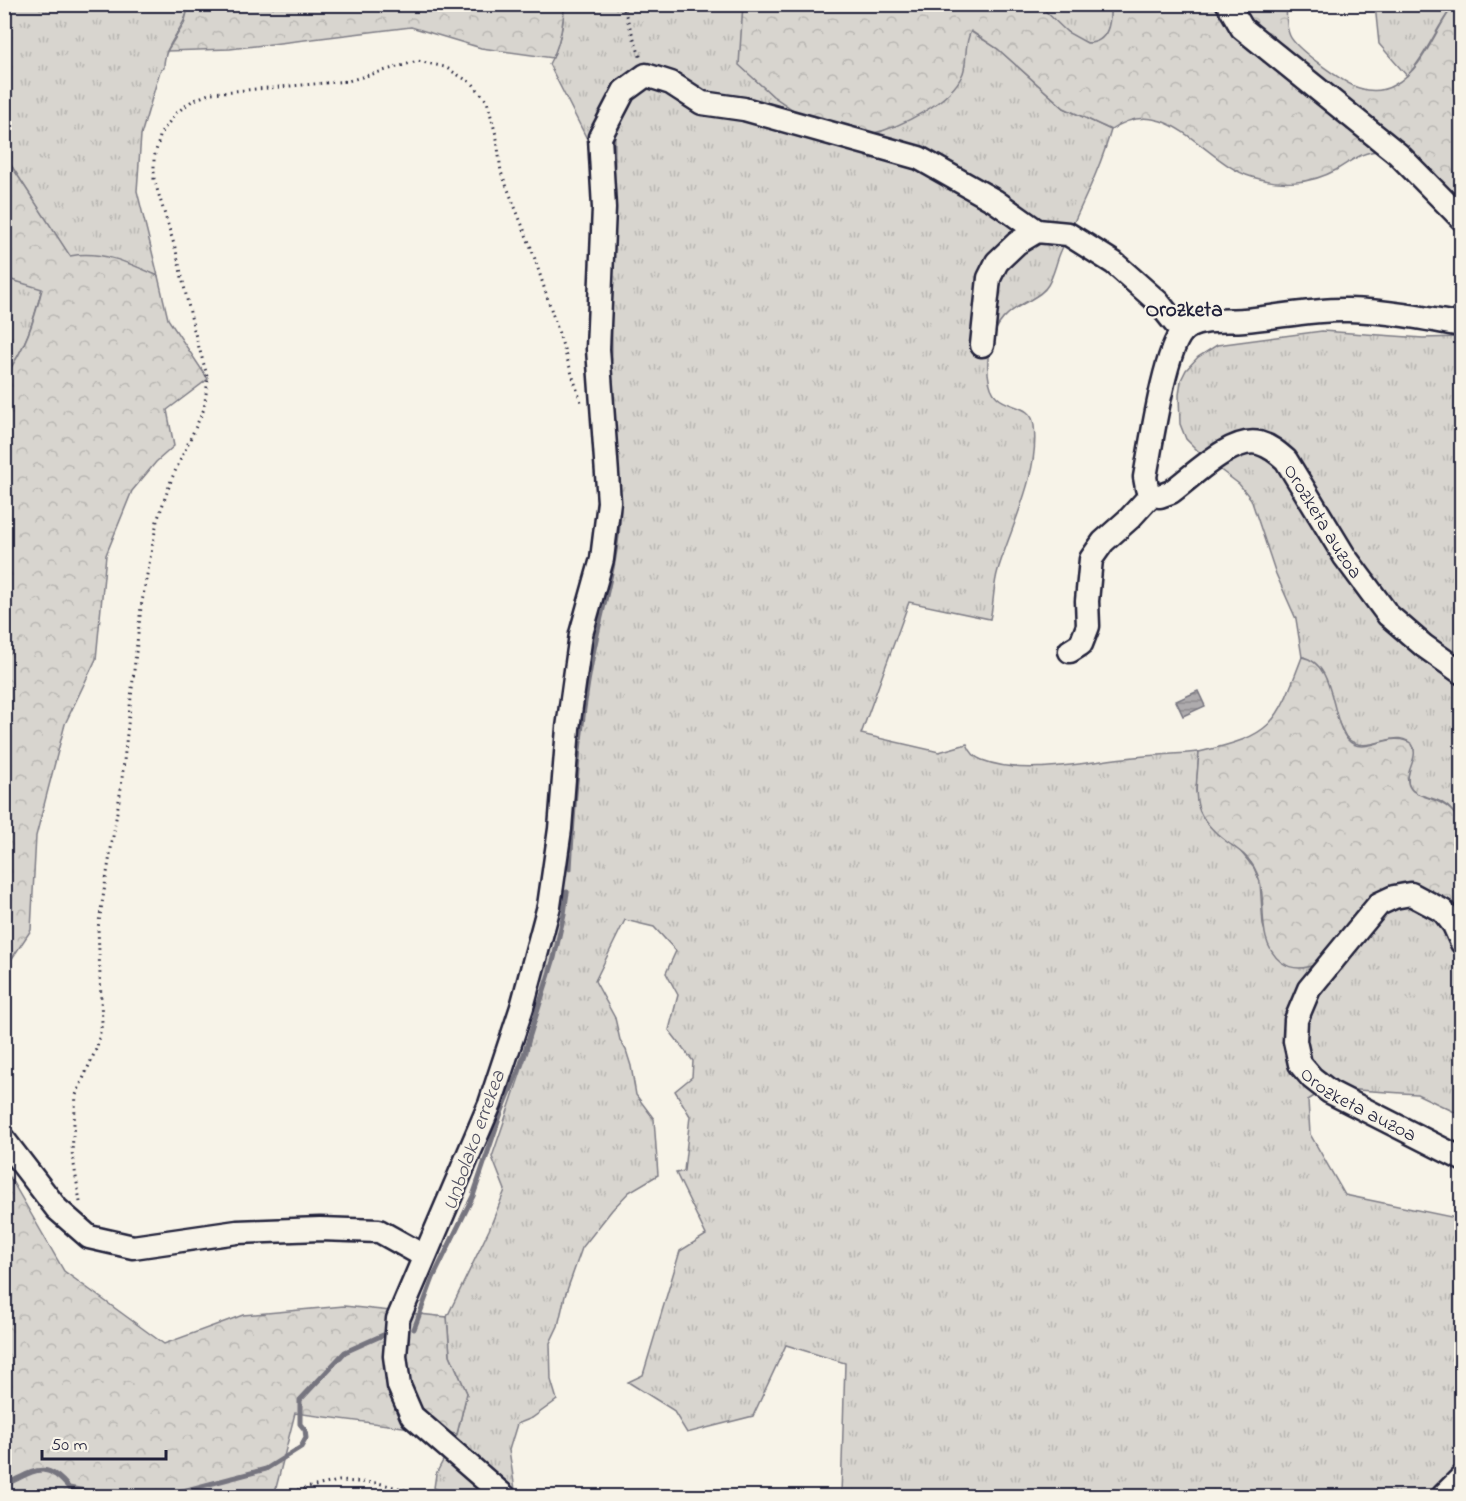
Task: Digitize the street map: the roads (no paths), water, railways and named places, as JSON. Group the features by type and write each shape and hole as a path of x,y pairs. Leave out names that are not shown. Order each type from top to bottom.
{"street":[{"path":"1228,4 1242,28 1398,154 1461,219"},
{"path":"504,1497 412,1416 399,1386 395,1356 398,1319 490,1104 522,1007 549,906 560,829 568,728 581,634 602,559 609,502 598,349 604,208 600,137 624,92 646,75 671,83 702,102 744,109 919,158 995,201 1037,231 1068,234 1114,263 1158,302 1182,332"},
{"path":"982,345 989,278 997,262 1017,243 1037,231"},
{"path":"1161,494 1147,488 1144,477 1168,362 1182,332 1190,326 1201,322 1243,320 1308,311 1348,310 1399,313 1461,325"},
{"name":"Orozketa auzoa","path":"1070,651 1081,644 1088,626 1087,601 1091,560 1102,542 1161,494 1227,449 1257,442 1273,449 1286,460 1345,557 1388,615 1424,646 1461,673"},
{"name":"Orozketa auzoa","path":"1461,943 1454,925 1443,911 1411,894 1394,897 1379,904 1309,989 1296,1020 1295,1041 1300,1064 1312,1078 1330,1092 1461,1159"},
{"path":"4,1140 57,1209 89,1237 134,1247 237,1232 320,1228 379,1231 424,1256"},
{"path":"1443,1497 1461,1478"}],"waterway":[{"path":"613,129 613,165"},
{"path":"610,327 610,360"},
{"path":"570,869 580,737 592,659 616,547 619,510"},
{"name":"Unbolako errekea","path":"414,1329 433,1278 473,1196 501,1113 520,1067 554,958 567,892"},
{"name":"Unbolako errekea","path":"164,1496 266,1469 301,1447 306,1438 305,1430 300,1424 300,1400 345,1352 383,1335"},
{"path":"4,1485 31,1472 46,1470 61,1479 69,1488 112,1496"}],"district":[{"name":"Orozketa","path":"1184,309"}]}
